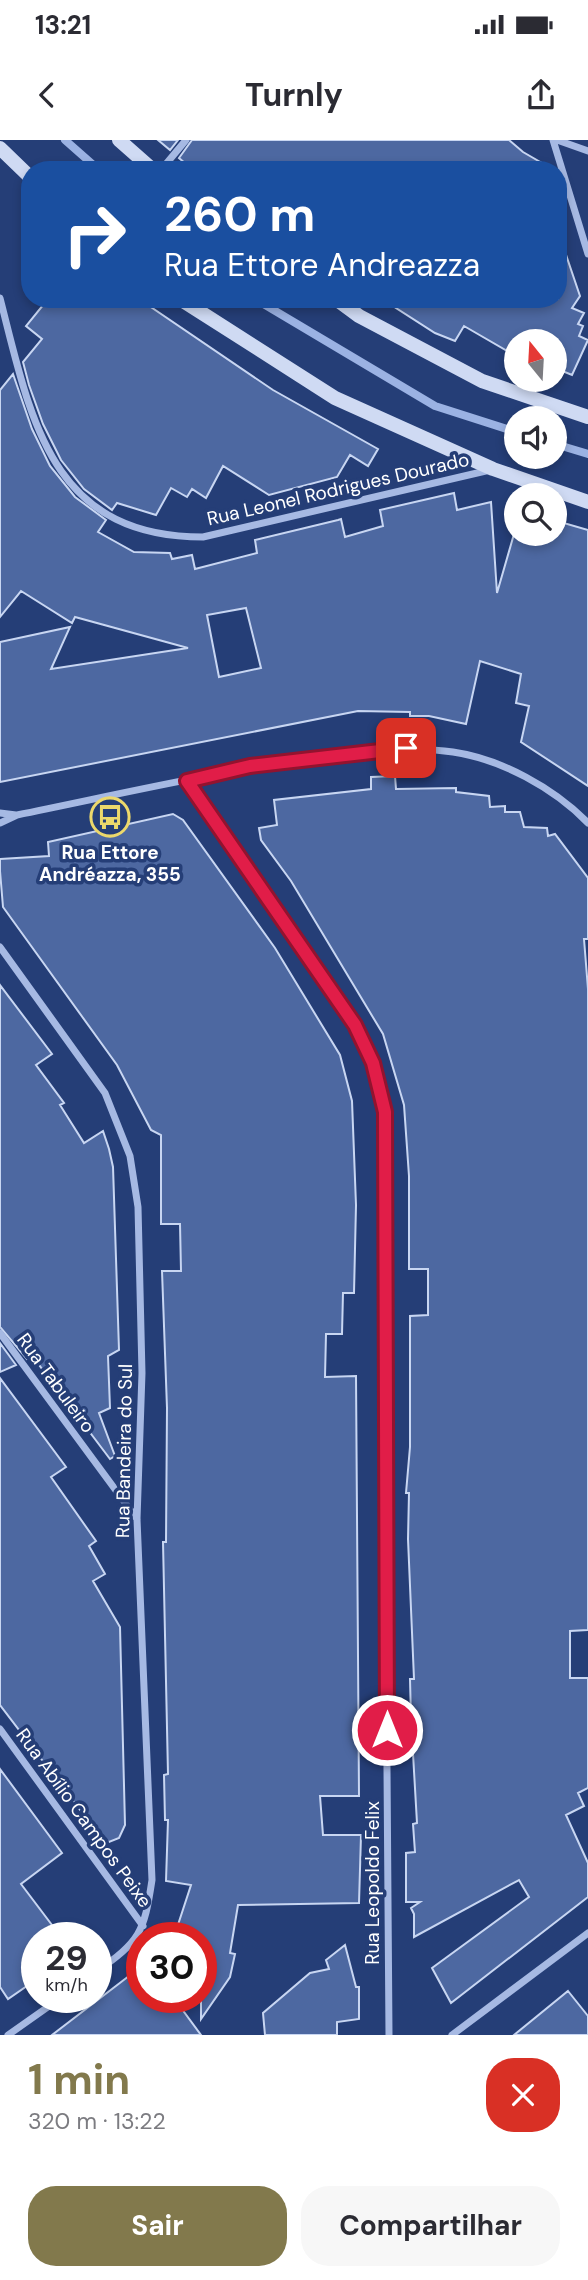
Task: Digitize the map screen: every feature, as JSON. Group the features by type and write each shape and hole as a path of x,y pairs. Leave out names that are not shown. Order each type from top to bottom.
{"street":[{"path":"119,140 143,161"},
{"path":"168,161 186,140"},
{"path":"555,140 588,151"},
{"path":"555,140 561,161"},
{"path":"0,148 21,168"},
{"path":"567,181 588,254"},
{"name":"Rua Leonel Rodrigues Dourado","path":"0,298 40,439 66,477 97,509 129,526 170,537 203,537 493,469"},
{"path":"194,308 335,398 493,469 588,502"},
{"path":"348,308 482,381 588,417"},
{"path":"0,823 17,815 250,766 406,748 455,752 500,765 543,788 588,823"},
{"name":"Rua Leopoldo Felix","path":"187,781 355,1025 373,1063 385,1112 384,1370 389,2035"},
{"path":"0,813 17,815"},
{"name":"Rua Bandeira do Sul","path":"0,947 105,1094 130,1156 138,1208 142,1373 137,1519 152,1880 144,1922"},
{"name":"Rua Tabuleiro","path":"0,1333 137,1519"},
{"name":"Rua Abílio Campos Peixe","path":"0,1729 140,1922"},
{"path":"452,2035 588,1933"},
{"path":"8,2035 39,2013"}],"building":[{"path":"158,140 178,140 170,150"},
{"path":"192,140 509,140 538,161 182,161 179,158"},
{"path":"567,258 580,296 572,308 584,313 578,324 583,326 579,336 588,340 572,375 567,373 567,329 504,329 504,349 464,326 455,341 435,333 396,308 567,308"},
{"path":"41,308 152,308 273,390 378,449 368,466 350,455 337,477 269,495 223,466 206,498 192,489 187,497 171,488 156,515 117,503 112,510 84,489 61,460 43,424 23,362 42,339 26,326"},
{"path":"13,374 32,429 50,466 75,497 106,520 98,532 134,552 170,553 172,559 192,555 195,569 257,553 255,540 341,519 345,537 383,526 380,510 454,493 457,510 491,502 497,593 511,546 567,546 567,524 588,530 588,786 521,742 529,706 516,703 521,674 480,661 466,724 429,716 410,716 410,712 358,711 0,782 0,642 70,627 51,669 188,648 75,617 72,623 21,591 0,617 0,390","holes":["246,608 261,668 219,677 207,615"]},
{"path":"395,776 396,789 456,788 456,792 489,796 490,807 505,806 505,812 520,812 524,827 547,828 548,836 555,834 588,878 588,939 584,939 588,989 588,1630 570,1631 570,1678 588,1678 588,1788 578,1793 584,1806 566,1815 588,1863 588,1897 451,2003 432,1968 529,1897 519,1880 414,1937 414,1914 411,1908 420,1902 406,1902 406,1853 415,1852 413,1824 417,1823 410,1679 414,1679 408,1539 409,1493 406,1493 410,1447 410,1316 428,1315 428,1269 409,1269 409,1176 404,1105 383,1034 291,881 261,840 259,828 277,825 274,800 371,789 371,777"},
{"path":"173,814 183,820 275,948 340,1055 352,1101 356,1205 354,1293 343,1293 342,1334 326,1334 325,1377 356,1376 359,1796 320,1796 323,1835 361,1835 359,1903 238,1905 230,1953 235,1954 230,1977 217,1996 217,1922 179,1922 191,1885 166,1881 168,1820 165,1820 164,1775 168,1774 163,1542 166,1542 167,1408 162,1271 181,1271 180,1224 161,1224 161,1135 151,1130 117,1065 3,907 0,859 49,856 48,842"},
{"path":"0,985 52,1054 36,1065 64,1103 60,1105 84,1143 103,1131 109,1149 113,1167 119,1350 108,1356 110,1408 99,1413 115,1456 110,1459 33,1357 27,1359 0,1327"},
{"path":"0,1343 16,1365 0,1372"},
{"path":"0,1378 66,1467 51,1477 96,1541 89,1546 105,1574 93,1581 120,1627 125,1825 119,1838 109,1842 103,1840 0,1705"},
{"path":"0,1769 62,1853 21,1884 50,1922 21,1922 21,1990 8,1999 0,1987"},
{"path":"345,1945 356,1987 359,1987 359,2019 337,2022 337,2035 265,2035 263,2013 310,1973 329,1969 326,1960"},
{"path":"126,1978 126,2013 185,2013 201,2035 52,2035 81,2013 112,2013 112,1989"},
{"path":"568,1991 588,2016 588,2035 514,2035"}],"waterway":[{"path":"65,140 89,161"},
{"path":"270,308 435,406 504,428"},
{"path":"567,448 588,454"}],"place":[{"name":"Rua Ettore Andréazza, 355","path":"110,817"}],"route":[{"path":"387,1730 385,1112 373,1063 355,1025 187,781 250,766 406,748"}]}
